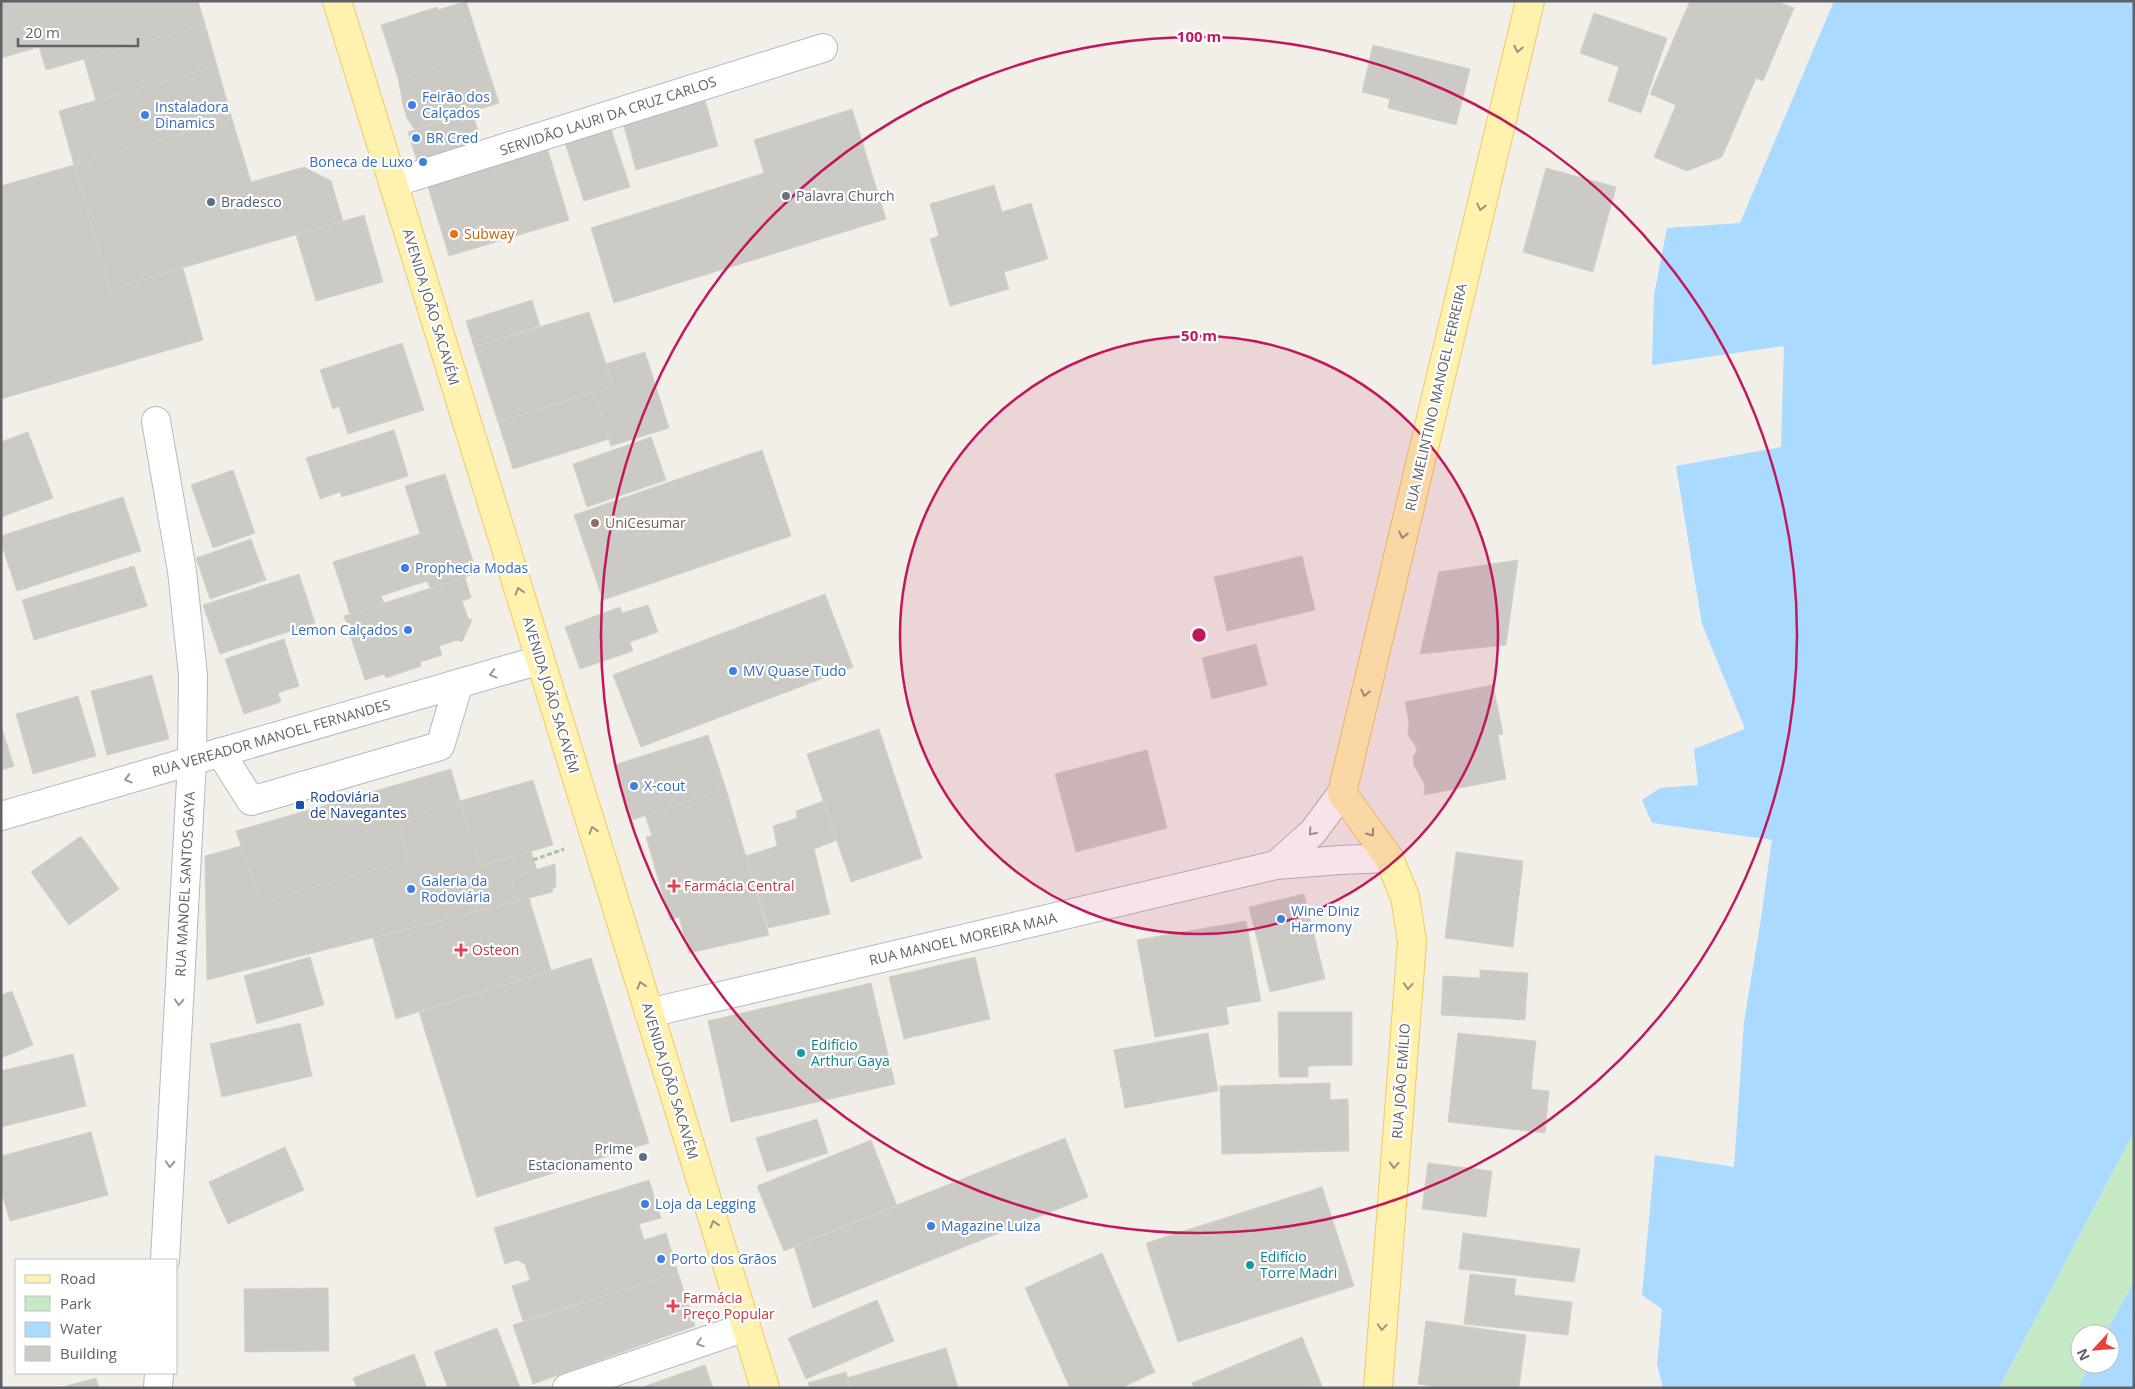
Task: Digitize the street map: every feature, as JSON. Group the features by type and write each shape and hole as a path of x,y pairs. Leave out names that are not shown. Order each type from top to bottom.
{"main road":[{"name":"AVENIDA JOÃO SACAVÉM","path":"337,1 765,1388"},
{"name":"RUA MELINTINO MANOEL FERREIRA","path":"1342,793 1530,1"},
{"name":"RUA JOÃO EMÍLIO","path":"1342,793 1389,858 1405,897 1412,941 1378,1388"}],"street":[{"name":"SERVIDÃO LAURI DA CRUZ CARLOS","path":"394,183 823,48"},
{"name":"RUA MANOEL SANTOS GAYA","path":"156,421 181,562 193,675 192,761 165,1259"},
{"name":"RUA VEREADOR MANOEL FERNANDES","path":"1,816 540,660"},
{"path":"220,752 251,802 440,746 459,683"},
{"name":"RUA MANOEL MOREIRA MAIA","path":"1276,865 1313,832 1342,793"},
{"name":"RUA MANOEL MOREIRA MAIA","path":"649,1013 1276,865 1389,858"},
{"path":"567,1388 746,1327"},
{"path":"158,1388 159,1374"}],"green space":[{"path":"2134,1132 2134,1281 2110,1324 2070,1324 2070,1374 2085,1374 2078,1388 1999,1388"}],"water":[{"path":"1834,1 2134,1 2134,1132 1999,1388 1663,1388 1657,1364 1662,1309 1642,1295 1655,1155 1734,1167 1744,1022 1772,840 1652,823 1642,800 1660,788 1698,785 1694,749 1745,729 1702,624 1676,466 1781,447 1784,346 1652,365 1654,295 1667,228 1740,223"},
{"path":"2134,1281 2134,1388 2078,1388 2085,1374 2120,1374 2120,1324 2110,1324"}],"building":[{"path":"1,1 198,1 205,24 46,70 39,47 1,58"},
{"path":"466,1 482,51 398,78 381,25 437,7 438,10"},
{"path":"1690,1 1777,1 1794,8 1763,81 1756,78 1722,157 1687,171 1654,157 1676,105 1650,94"},
{"path":"1594,13 1667,38 1641,113 1608,101 1619,67 1580,53"},
{"path":"205,24 217,66 96,101 84,59"},
{"path":"1373,45 1470,69 1456,125 1388,108 1390,99 1362,92"},
{"path":"482,51 499,103 415,130 407,118 398,78"},
{"name":"Instaladora Dinamics","path":"217,66 232,119 74,165 59,111"},
{"path":"705,100 718,146 636,170 623,123"},
{"name":"Palavra Church","path":"852,109 886,219 614,303 591,228 764,173 754,140"},
{"path":"472,112 478,130 465,134 472,154 420,171 408,132"},
{"name":"Bradesco","path":"232,119 251,182 304,167 331,181 343,221 110,289 74,165"},
{"path":"611,129 630,187 584,201 565,143"},
{"path":"547,147 569,220 449,256 427,184"},
{"path":"74,165 110,289 183,268 203,340 1,399 1,186"},
{"path":"1546,168 1616,187 1593,272 1523,252"},
{"path":"994,185 1002,212 1031,203 1048,259 1004,272 1009,289 950,306 930,239 939,236 930,204"},
{"path":"364,215 383,282 316,301 296,235"},
{"path":"532,300 540,326 474,347 466,321"},
{"path":"589,312 613,386 498,422 474,347"},
{"path":"402,343 424,410 348,434 339,406 333,409 320,370"},
{"path":"645,352 669,428 611,446 594,392 613,386 606,364"},
{"path":"594,392 609,439 513,469 498,422"},
{"path":"394,430 408,476 342,497 340,492 320,499 306,458"},
{"path":"28,432 53,498 1,517 1,442"},
{"path":"651,437 666,480 587,507 573,464"},
{"path":"762,450 791,536 603,600 574,515"},
{"path":"233,470 255,533 213,548 191,485"},
{"path":"445,474 460,521 420,534 405,486"},
{"path":"123,497 141,551 17,591 1,543 1,536"},
{"name":"Prophecia Modas","path":"460,521 477,573 430,588 427,581 381,596 384,603 350,614 333,562"},
{"path":"251,539 266,580 210,599 196,558"},
{"path":"1302,556 1315,610 1227,631 1214,577"},
{"path":"1518,560 1506,645 1420,654 1439,572"},
{"path":"134,566 147,606 34,640 22,600"},
{"path":"299,574 315,623 220,654 203,605"},
{"name":"Lemon Calçados","path":"465,577 471,598 462,601 468,618 472,620 462,642 457,640 439,646 442,655 420,662 421,666 386,678 384,674 365,680 344,616"},
{"name":"MV Quase Tudo","path":"825,594 853,667 641,747 613,675"},
{"path":"648,605 658,632 630,642 633,651 580,669 565,627 620,607 622,613"},
{"path":"284,639 299,686 278,693 281,702 244,714 225,659"},
{"path":"1256,644 1267,685 1212,699 1202,658"},
{"path":"152,675 169,739 107,755 91,691"},
{"path":"1493,685 1503,734 1498,735 1506,779 1424,795 1425,784 1414,766 1413,757 1417,750 1408,735 1409,722 1405,702"},
{"path":"78,696 96,756 33,774 16,714"},
{"path":"1,726 14,766 1,770"},
{"path":"879,729 922,858 851,882 807,754"},
{"path":"708,735 726,789 632,820 614,765"},
{"path":"1147,750 1167,828 1076,852 1055,774"},
{"path":"451,769 460,801 399,820 408,860 260,902 236,831"},
{"path":"533,780 553,845 480,866 460,801"},
{"path":"726,789 769,935 689,953 679,917 670,920 646,837 652,836 645,815"},
{"name":"Galeria da Rodoviária","path":"460,801 480,866 531,851 537,870 511,877 517,901 207,980 205,856 241,846 260,902 408,860 399,820"},
{"path":"824,801 837,840 814,849 830,914 768,928 746,856 777,846 773,826 797,818 796,811"},
{"path":"81,836 119,889 69,925 31,872"},
{"path":"1456,852 1523,861 1513,947 1445,938"},
{"path":"555,864 556,887 552,889 553,892 517,901 511,877"},
{"path":"1304,894 1325,979 1270,992 1249,907"},
{"name":"Osteon","path":"529,898 551,970 396,1019 373,938"},
{"path":"1246,921 1261,1001 1226,1007 1229,1024 1155,1037 1137,940"},
{"path":"310,957 324,1005 257,1024 244,976"},
{"path":"975,957 990,1019 904,1039 889,977"},
{"path":"591,958 649,1143 477,1197 419,1012"},
{"path":"1480,970 1528,973 1525,1020 1441,1015 1443,976 1480,978"},
{"name":"Edifício Arthur Gaya","path":"871,983 895,1084 731,1122 708,1021"},
{"path":"12,991 33,1045 1,1058 1,995"},
{"path":"1278,1012 1352,1012 1352,1065 1308,1066 1308,1077 1279,1077"},
{"path":"300,1023 312,1076 222,1097 210,1044"},
{"path":"1208,1033 1218,1091 1125,1108 1114,1050"},
{"path":"1458,1033 1536,1041 1531,1089 1549,1091 1545,1133 1448,1122"},
{"path":"73,1054 86,1106 1,1127 1,1071"},
{"path":"1330,1083 1330,1100 1348,1099 1349,1151 1222,1154 1220,1086"},
{"path":"817,1119 828,1153 767,1172 756,1138"},
{"path":"91,1132 108,1195 10,1221 1,1190 1,1156"},
{"name":"Magazine Luiza","path":"1065,1138 1088,1197 813,1308 794,1246"},
{"path":"871,1140 897,1206 784,1251 757,1186"},
{"path":"285,1147 304,1190 228,1224 209,1182"},
{"path":"1428,1163 1492,1171 1486,1217 1422,1209"},
{"path":"649,1180 661,1218 639,1224 644,1240 666,1233 678,1273 523,1321 512,1286 530,1280 525,1264 517,1260 505,1264 494,1228"},
{"name":"Edifício Torre Madri","path":"1322,1187 1354,1286 1178,1342 1146,1243"},
{"path":"1463,1233 1580,1249 1574,1282 1459,1269"},
{"path":"1102,1253 1155,1372 1121,1388 1070,1388 1025,1288"},
{"path":"678,1273 695,1326 533,1384 513,1325"},
{"path":"1470,1274 1516,1279 1514,1295 1572,1302 1568,1335 1464,1324"},
{"path":"328,1288 329,1351 245,1352 244,1289"},
{"path":"877,1300 894,1341 806,1379 788,1338"},
{"path":"1426,1321 1526,1335 1519,1388 1445,1388 1418,1384"},
{"path":"497,1328 520,1387 448,1388 434,1352"},
{"path":"1302,1337 1322,1386 1194,1388 1192,1383"},
{"path":"946,1348 958,1388 850,1388 847,1378"},
{"path":"414,1354 427,1388 357,1388 353,1378"},
{"path":"705,1365 713,1388 640,1388"},
{"path":"846,1372 850,1388 810,1388 808,1383"},
{"path":"96,1378 99,1388 59,1388"}],"place":[{"name":"Feirão dos Calçados","path":"412,105"},
{"name":"Instaladora Dinamics","path":"145,115"},
{"name":"BR Cred","path":"416,138"},
{"name":"Boneca de Luxo","path":"423,162"},
{"name":"Palavra Church","path":"786,196"},
{"name":"Bradesco","path":"211,202"},
{"name":"Subway","path":"454,234"},
{"name":"UniCesumar","path":"595,523"},
{"name":"Prophecia Modas","path":"405,568"},
{"name":"Lemon Calçados","path":"408,630"},
{"name":"MV Quase Tudo","path":"733,671"},
{"name":"X-cout","path":"634,786"},
{"name":"Rodoviária de Navegantes","path":"300,805"},
{"name":"Farmácia Central","path":"674,886"},
{"name":"Galeria da Rodoviária","path":"411,889"},
{"name":"Wine Diniz Harmony","path":"1281,919"},
{"name":"Osteon","path":"461,950"},
{"name":"Edifício Arthur Gaya","path":"801,1053"},
{"name":"Prime Estacionamento","path":"643,1157"},
{"name":"Loja da Legging","path":"645,1204"},
{"name":"Magazine Luiza","path":"931,1226"},
{"name":"Porto dos Grãos","path":"661,1259"},
{"name":"Edifício Torre Madri","path":"1250,1265"},
{"name":"Farmácia Preço Popular","path":"673,1306"}]}
